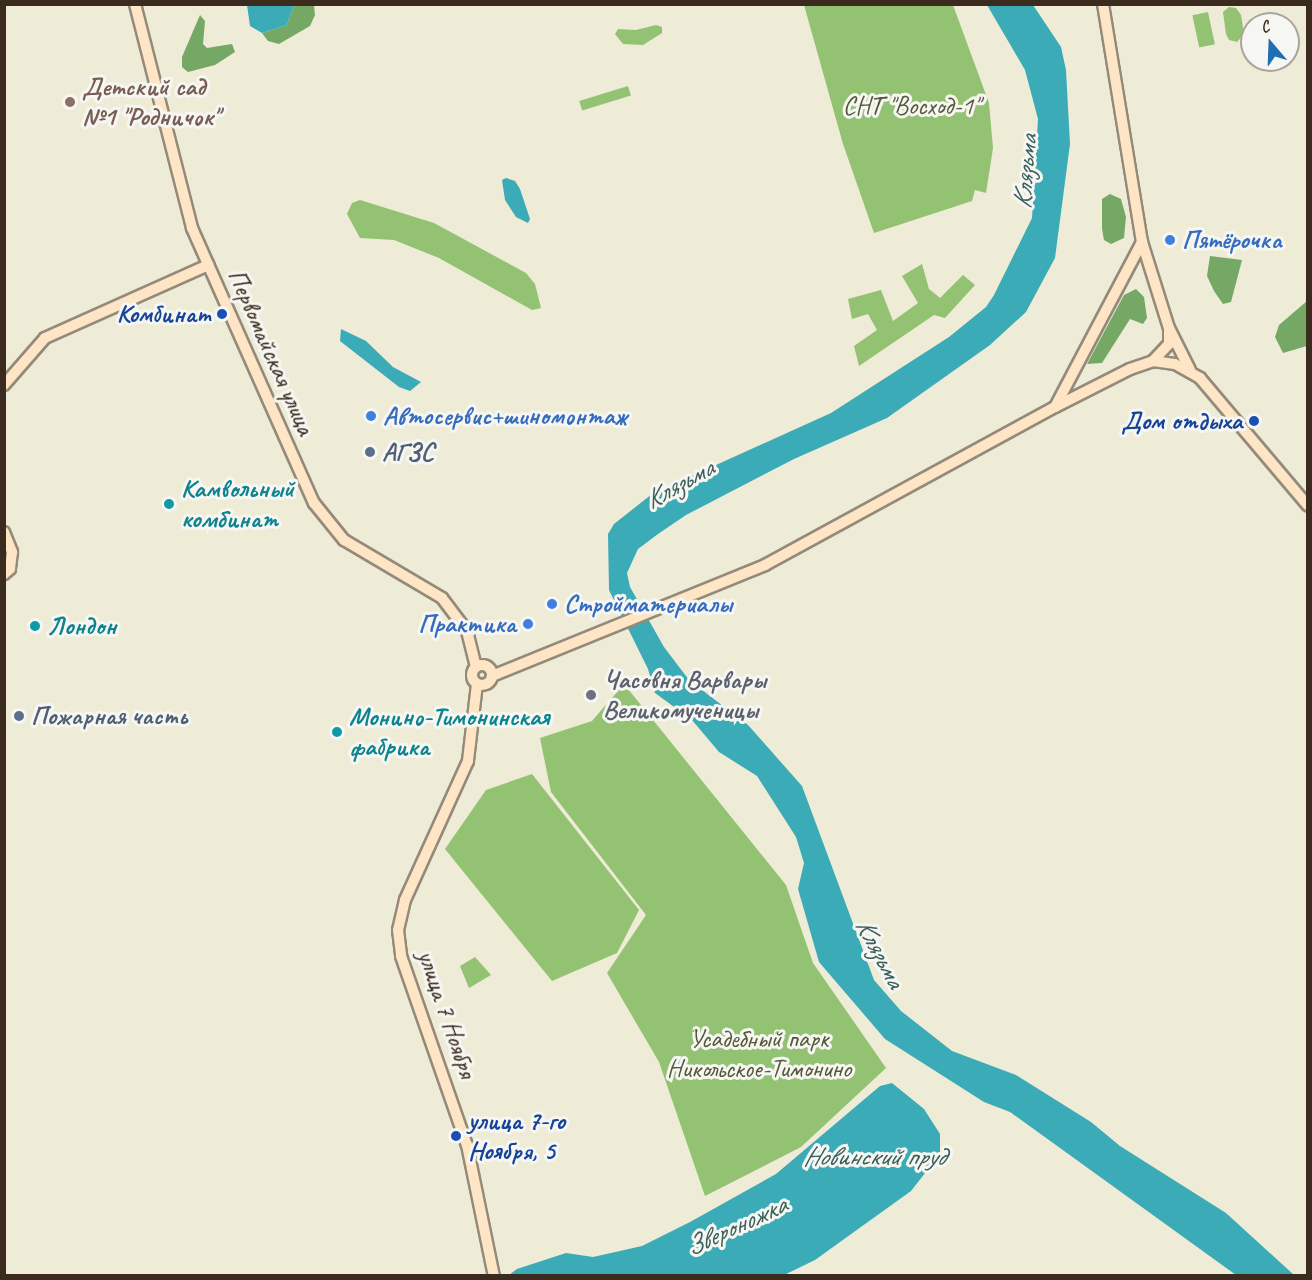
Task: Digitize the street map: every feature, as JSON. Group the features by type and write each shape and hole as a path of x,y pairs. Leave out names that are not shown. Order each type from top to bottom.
{"main road":[{"name":"Первомайская улица","path":"135,4 147,37 188,216 320,514 344,540 437,593 461,621 473,647 476,668 472,674 477,684"},
{"path":"1103,4 1142,242 1169,328 1190,369 1215,394 1308,506"},
{"path":"1054,408 1142,242"},
{"path":"4,385 45,338 208,265"},
{"path":"477,684 486,684 492,676 765,565 1054,408 1130,369 1154,361 1169,344 1169,328"},
{"path":"1154,361 1190,369"},
{"path":"4,532 12,552 10,569 4,574"},
{"name":"Первомайская улица","path":"473,647 471,669 476,699"},
{"path":"476,668 486,667 492,676"},
{"name":"улица 7 Ноября","path":"477,684 468,760 405,900 398,937 401,956 456,1107 494,1275"}],"green space":[{"path":"294,5 314,5 315,15 310,26 279,44 268,41 262,33 287,25"},
{"name":"СНТ \"Восход-1\"","path":"804,5 953,5 989,103 993,148 986,193 975,190 972,201 874,233 843,144"},
{"path":"1229,7 1236,8 1240,14 1240,39 1237,42 1229,40 1226,34 1223,12"},
{"path":"1208,12 1215,44 1199,48 1192,15"},
{"path":"200,15 205,21 203,44 207,48 232,44 235,52 215,65 188,72 182,67 182,57"},
{"path":"656,25 662,27 662,33 643,45 623,44 615,34 618,29 636,30"},
{"path":"628,86 631,96 582,110 579,101"},
{"path":"1110,194 1121,199 1126,217 1124,238 1111,244 1104,240 1102,229 1102,199"},
{"path":"360,200 434,223 526,273 535,284 541,308 532,310 439,258 394,240 360,238 347,214 352,203"},
{"path":"1210,256 1242,260 1231,302 1223,304 1207,276"},
{"path":"922,264 929,289 940,298 963,275 975,285 945,318 934,315 859,366 854,346 877,330 868,314 852,319 848,299 881,290 893,321 918,303 902,276"},
{"path":"1136,289 1144,297 1147,318 1143,324 1130,319 1102,363 1087,364 1124,295"},
{"path":"1307,301 1307,346 1283,353 1275,337 1279,325"},
{"name":"Усадебный парк Никольское-Тимонино","path":"624,684 786,885 813,963 886,1068 801,1147 705,1196 659,1062 607,973 646,915 551,792 540,738 592,721"},
{"path":"532,774 639,910 617,953 552,981 445,849 486,790"},
{"path":"475,957 491,975 469,988 460,966"}],"water":[{"path":"247,4 294,5 287,25 262,33 250,26"},
{"name":"Клязьма","path":"987,5 1033,5 1061,47 1066,70 1070,144 1055,258 1026,312 990,345 887,418 794,459 686,515 658,534 638,549 627,573 630,587 664,647 689,680 748,725 802,786 874,980 901,1011 952,1051 1016,1075 1091,1122 1120,1146 1226,1213 1294,1275 1236,1275 1010,1112 984,1102 885,1039 819,962 798,889 804,863 796,837 757,776 719,752 692,720 655,693 648,669 609,590 608,534 614,524 652,494 831,413 949,337 986,307 994,295 1032,218 1038,119 1025,70"},
{"path":"506,178 515,181 520,189 530,219 528,223 516,217 505,200 502,180"},
{"path":"341,329 366,341 393,367 421,382 410,391 399,387 340,341"},
{"name":"Новинский пруд","path":"892,1083 924,1109 940,1134 940,1154 911,1191 815,1260 782,1276 509,1275 517,1269 566,1253 593,1257 642,1246 690,1222 776,1174 880,1086"}],"place":[{"name":"Детский сад №1 \"Родничок\"","path":"70,102"},
{"name":"Пятёрочка","path":"1170,240"},
{"name":"Комбинат","path":"222,314"},
{"name":"Автосервис+шиномонтаж","path":"371,416"},
{"name":"Дом отдыха","path":"1254,421"},
{"name":"АГЗС","path":"370,452"},
{"name":"Камвольный комбинат","path":"169,504"},
{"name":"Стройматериалы","path":"552,604"},
{"name":"Практика","path":"528,624"},
{"name":"Лондон","path":"35,626"},
{"name":"Часовня Варвары Великомученицы","path":"591,695"},
{"name":"Пожарная часть","path":"19,716"},
{"name":"Монино-Тимонинская фабрика","path":"337,732"},
{"name":"улица 7-го Ноября, 5","path":"456,1136"}],"water label":[{"name":"Звероножка","path":"736,1226"}]}
